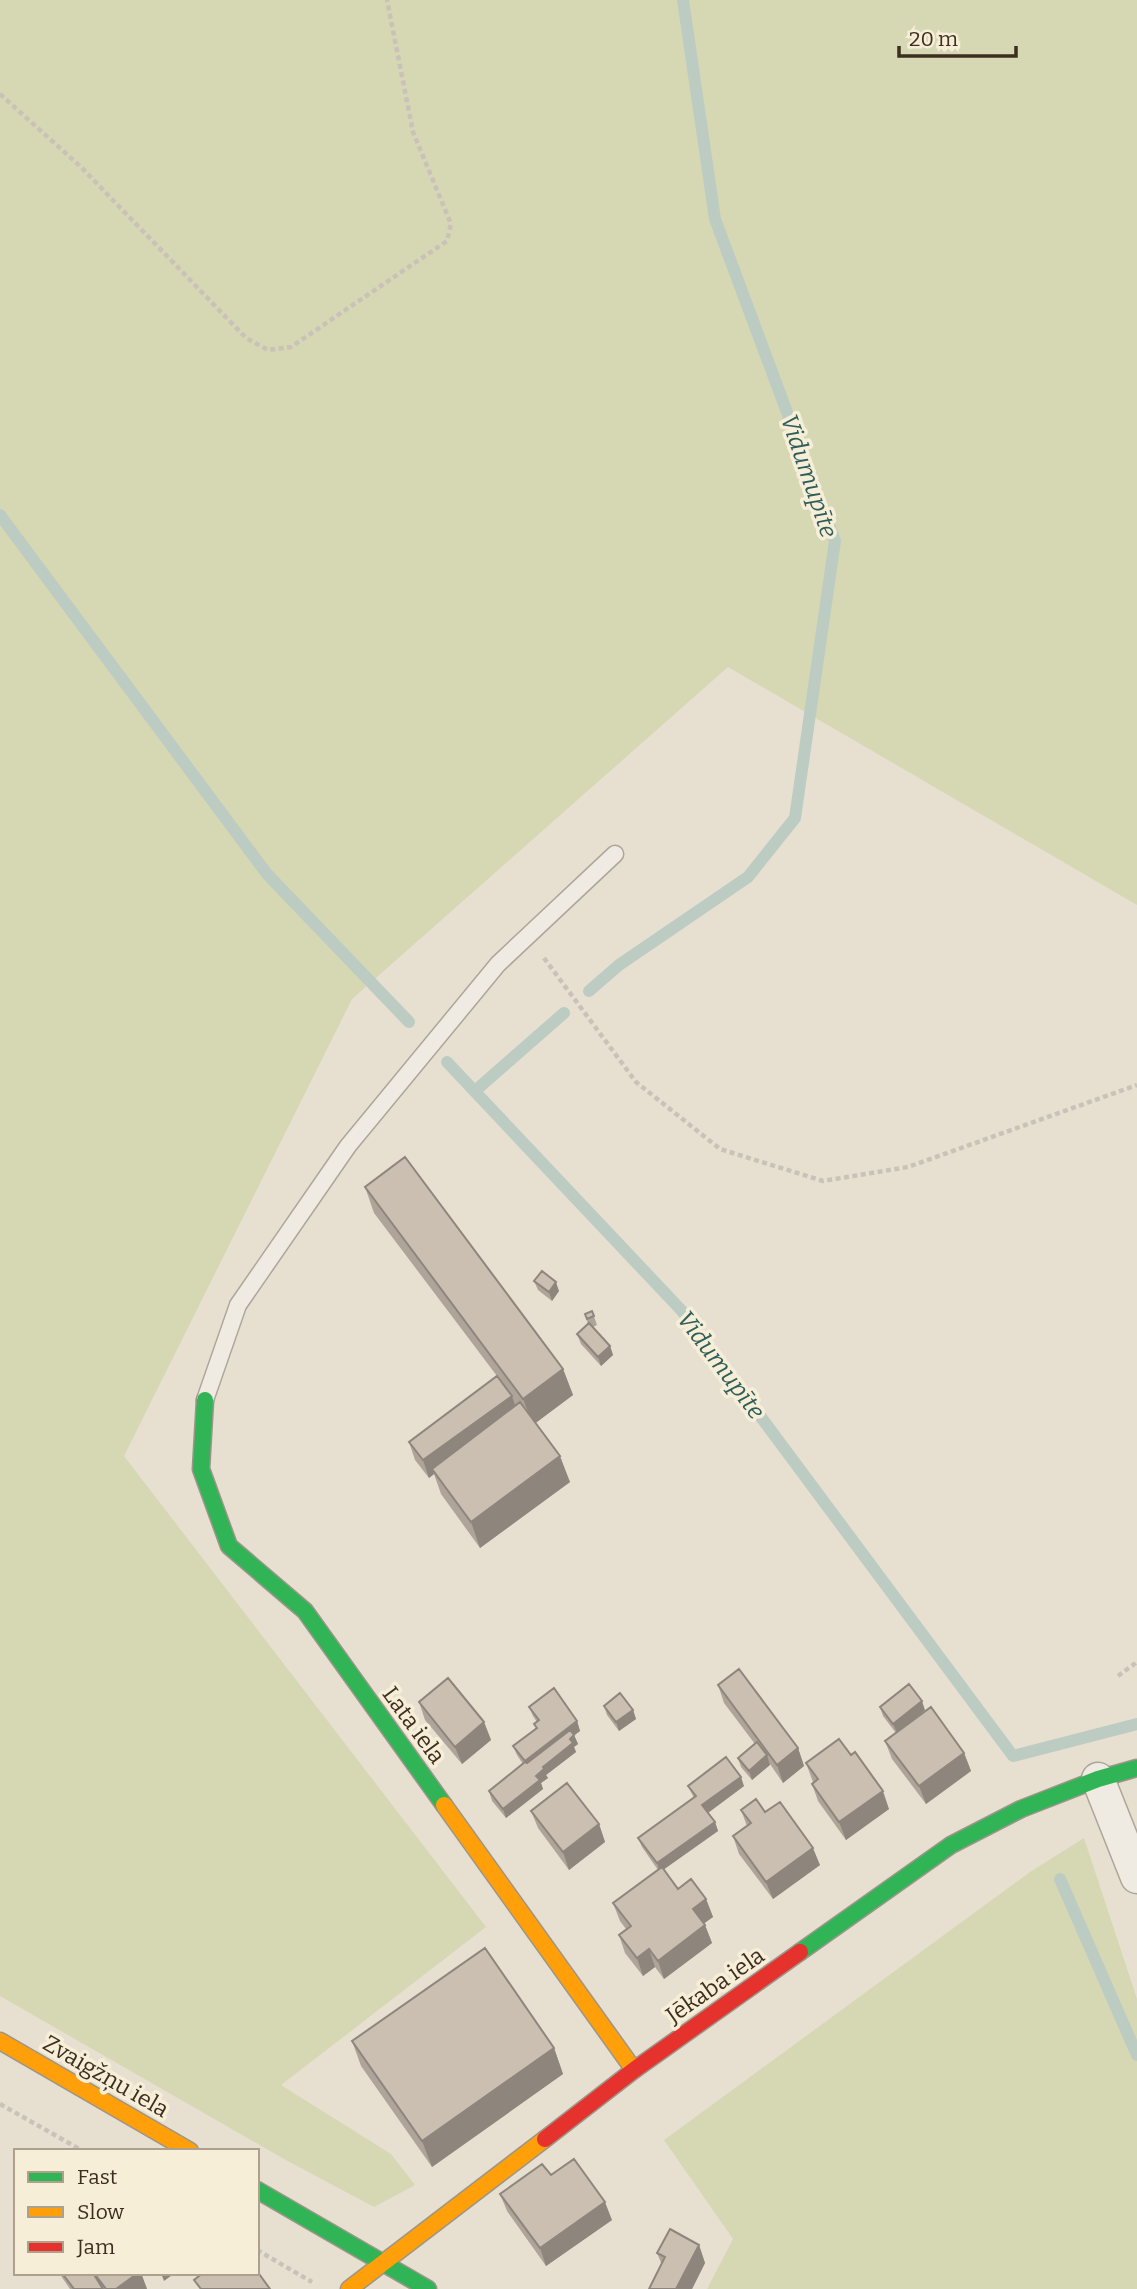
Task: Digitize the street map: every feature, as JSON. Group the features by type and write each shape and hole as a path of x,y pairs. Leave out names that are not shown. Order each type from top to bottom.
{"street":[{"name":"Lata iela","path":"205,1400 201,1469 229,1546 305,1611 634,2070"},
{"name":"Jēkaba iela","path":"349,2289 634,2070 951,1845 1021,1809 1098,1779 1137,1768"},
{"path":"1098,1779 1137,1877"},
{"name":"Zvaigžņu iela","path":"0,2041 187,2149"},
{"path":"259,2191 428,2289"}],"lane":[{"path":"205,1400 238,1305 348,1146 498,964 615,854"}],"path":[{"path":"0,94 81,167 246,338 268,350 291,347 447,241 451,225 413,132 387,0"},
{"path":"527,936 636,1082 720,1149 823,1181 908,1167 1137,1085"},
{"path":"1118,1676 1137,1662"},
{"path":"0,2104 79,2149"},
{"path":"259,2251 314,2283"}],"green space":[{"path":"0,0 1137,0 1137,905 728,667 352,999 124,1456 486,1927 281,2085 391,2154 415,2185 374,2207 284,2159 0,1996"},
{"path":"1084,1838 1137,1999 1137,2289 707,2289 733,2239 664,2140 1030,1872"}],"building":[{"path":"405,1157 563,1369 523,1399 365,1187"},
{"path":"542,1271 556,1282 549,1292 534,1281"},
{"path":"592,1311 594,1316 587,1319 585,1314"},
{"path":"589,1323 610,1346 598,1357 577,1334"},
{"path":"497,1376 512,1396 423,1460 409,1442"},
{"path":"520,1402 560,1456 471,1522 432,1469"},
{"path":"739,1669 798,1748 777,1765 718,1685"},
{"path":"448,1678 484,1722 455,1747 419,1702"},
{"path":"909,1684 922,1701 893,1724 880,1707"},
{"path":"554,1688 577,1721 525,1761 513,1746 537,1728 534,1724 539,1720 529,1707"},
{"path":"620,1693 633,1710 616,1722 604,1706"},
{"path":"931,1707 964,1753 919,1786 885,1741"},
{"path":"570,1730 574,1735 570,1739 573,1743 543,1767 536,1776 540,1780 503,1809 489,1791"},
{"path":"839,1739 851,1755 855,1752 883,1791 839,1822 812,1784 818,1779 806,1763"},
{"path":"757,1742 767,1755 749,1771 738,1758"},
{"path":"726,1757 741,1777 702,1805 715,1822 657,1863 638,1838 696,1796 688,1786"},
{"path":"567,1783 599,1824 563,1852 531,1811"},
{"path":"756,1799 765,1812 780,1802 813,1848 766,1882 733,1836 751,1823 741,1810"},
{"path":"662,1867 678,1889 691,1879 706,1899 693,1909 705,1925 658,1961 649,1949 637,1958 619,1935 631,1926 613,1903"},
{"path":"485,1948 554,2048 422,2141 352,2041"},
{"path":"574,2159 605,2202 540,2248 500,2194 542,2164 551,2175"},
{"path":"670,2229 699,2245 676,2289 649,2289 665,2257 657,2253"},
{"path":"259,2274 270,2289 201,2289 194,2280 200,2275"},
{"path":"64,2275 94,2275 103,2289 74,2289"},
{"path":"96,2275 135,2275 116,2289 106,2289"}],"waterway":[{"name":"Vidumupīte","path":"589,991 619,965 748,877 795,818 835,541 715,219 683,0"},
{"path":"0,515 267,874 409,1022"},
{"name":"Vidumupīte","path":"475,1091 564,1013"},
{"name":"Vidumupīte","path":"447,1062 682,1311 1013,1756 1137,1724"},
{"name":"Vidumupīte","path":"1060,1879 1137,2055"}],"traffic: fast":[{"path":"205,1400 201,1469 229,1546 305,1611 444,1805"},
{"path":"800,1952 951,1845 1021,1809 1098,1779 1137,1768"},
{"path":"259,2191 428,2289"}],"traffic: slow":[{"path":"444,1805 634,2070"},
{"path":"0,2041 187,2149"},
{"path":"349,2289 545,2139"}],"traffic: jam":[{"path":"545,2139 634,2070 800,1952"}]}
